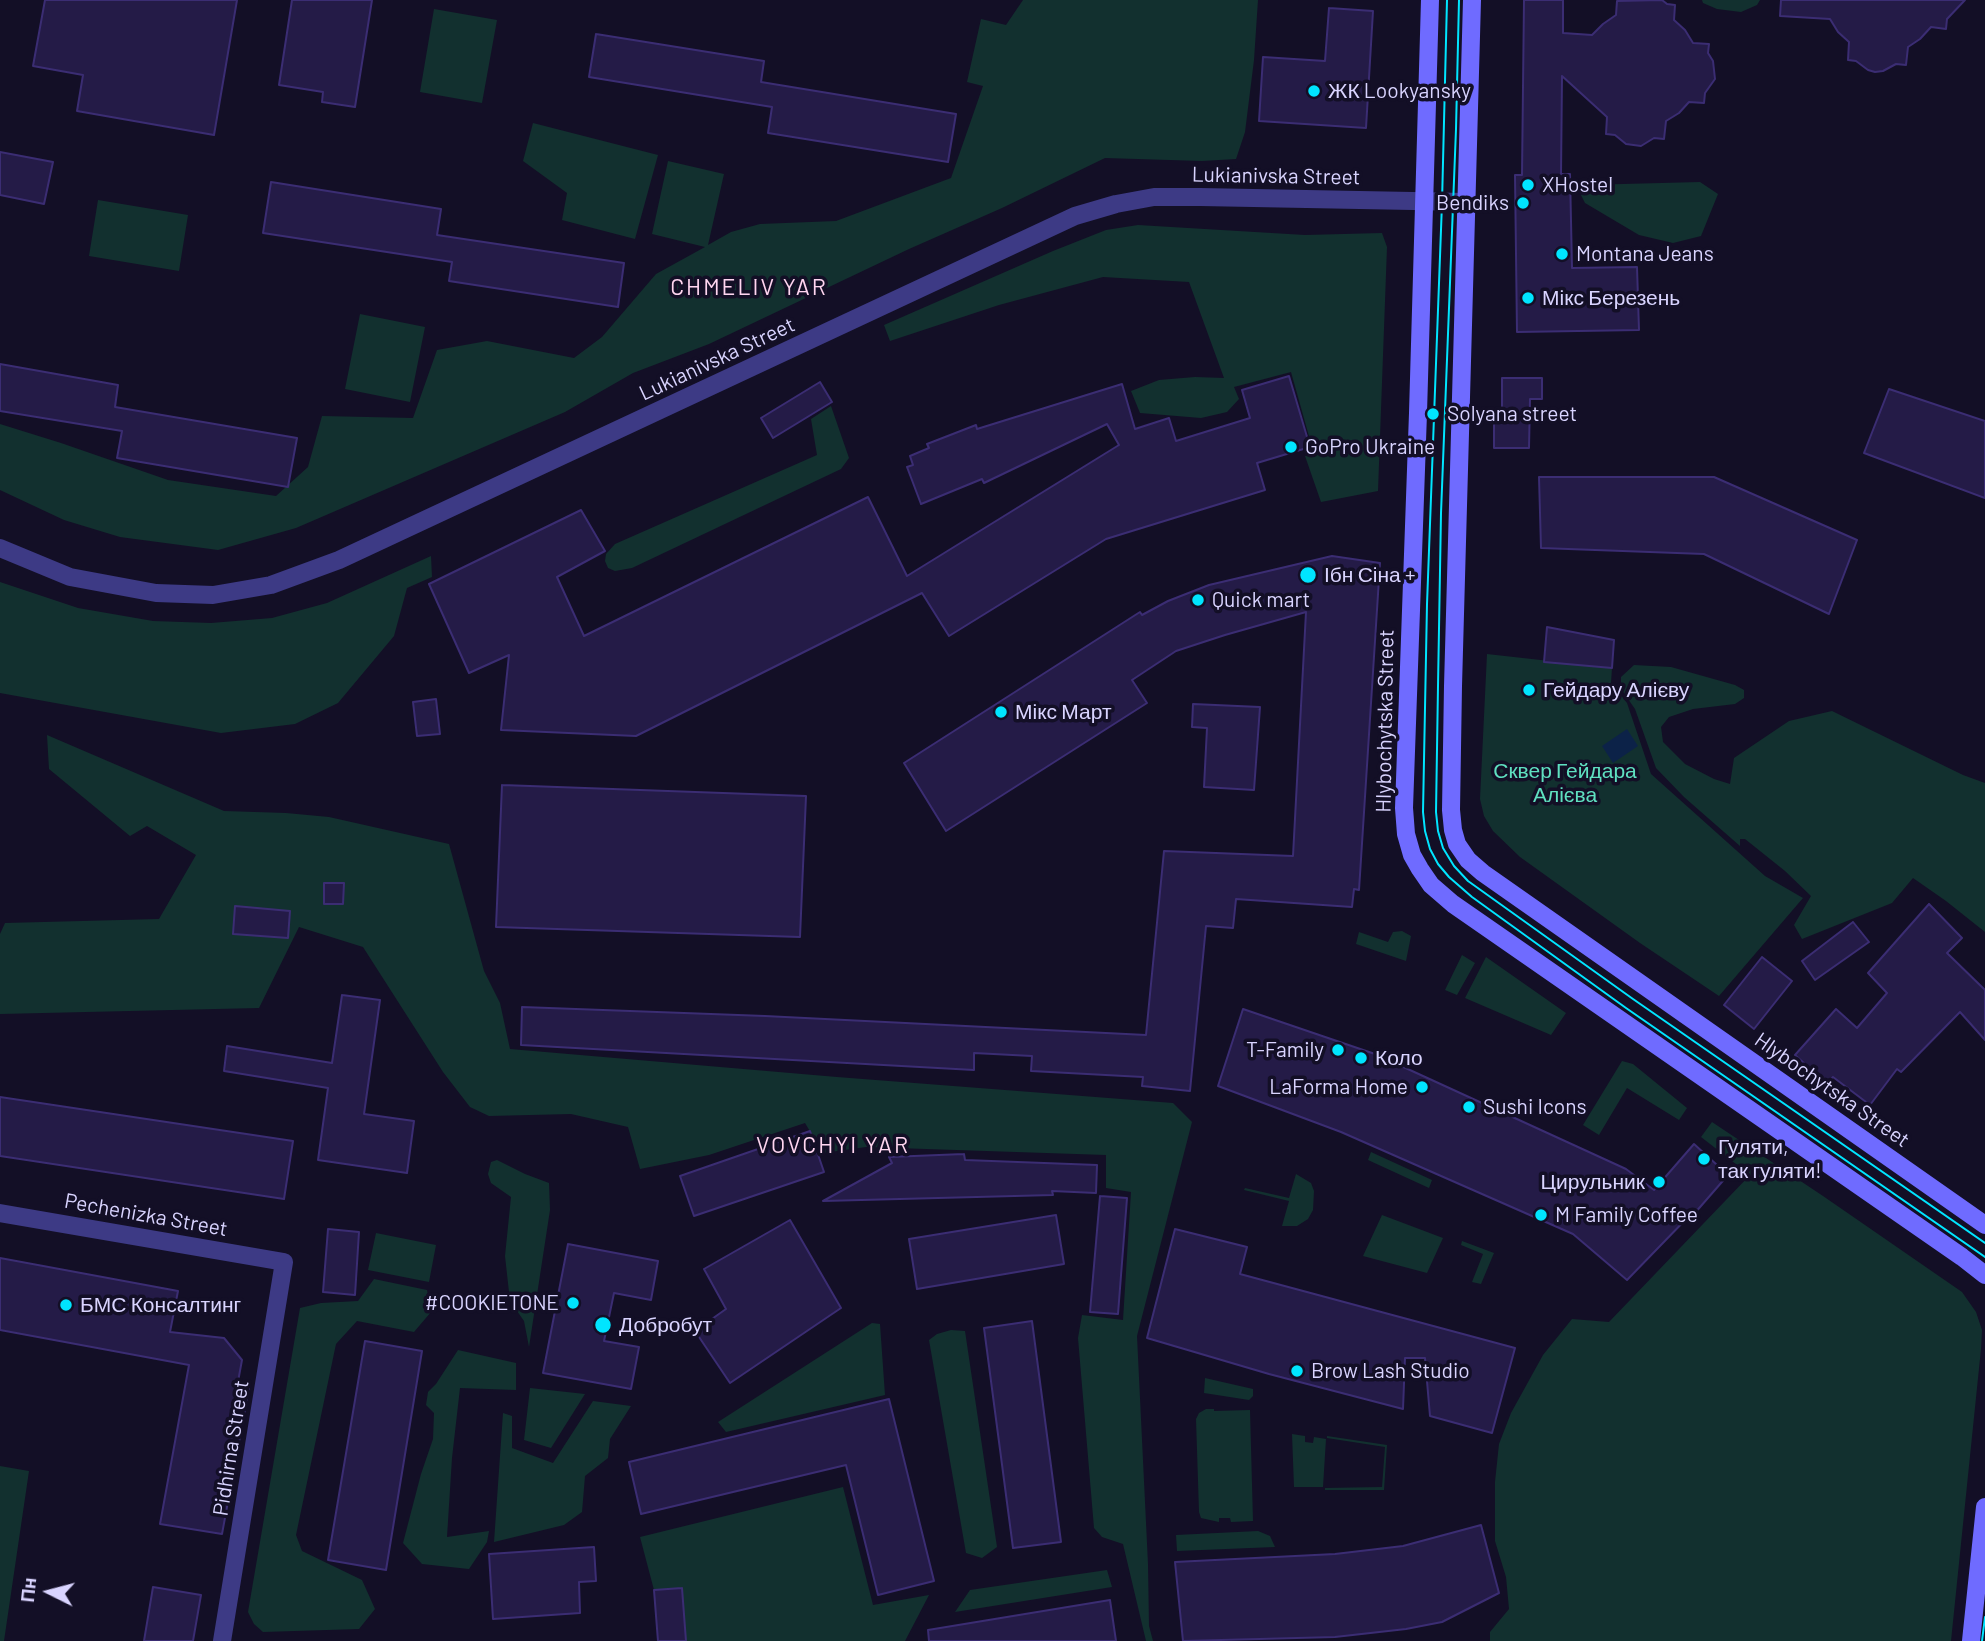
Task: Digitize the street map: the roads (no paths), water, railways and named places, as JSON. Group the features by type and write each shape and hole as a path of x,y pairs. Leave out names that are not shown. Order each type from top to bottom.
{"main road":[{"name":"Hlybochytska Street","path":"1430,0 1405,808 1406,834 1416,862 1431,885 1453,904 1962,1257 1985,1276"},
{"name":"Hlybochytska Street","path":"1472,0 1451,810 1457,845 1468,860 1483,873 1985,1225"},
{"path":"1971,1641 1985,1507"}],"street":[{"name":"Lukianivska Street","path":"0,548 70,577 156,593 213,595 271,585 339,560 1075,216 1154,197 1466,202"},
{"name":"Pechenizka Street","path":"0,1213 284,1262"},
{"name":"Pidhirna Street","path":"222,1641 284,1262"}],"water":[{"path":"1627,729 1638,746 1613,763 1602,746"}],"tram line":[{"path":"1447,0 1427,604 1423,812 1430,849 1449,877 1472,897 1626,1008 1985,1257"},
{"path":"1459,0 1441,513 1436,812 1443,848 1454,866 1468,881 1985,1243"},
{"path":"1982,1641 1985,1617"}],"place":[{"name":"ЖК Lookyansky","path":"1314,91"},
{"name":"XHostel","path":"1528,185"},
{"name":"Bendiks","path":"1523,203"},
{"name":"Montana Jeans","path":"1562,254"},
{"name":"Мікс Березень","path":"1528,298"},
{"name":"Solyana street","path":"1433,414"},
{"name":"GoPro Ukraine","path":"1291,447"},
{"name":"Ібн Сіна +","path":"1308,575"},
{"name":"Quick mart","path":"1198,600"},
{"name":"Гейдару Алієву","path":"1529,690"},
{"name":"Мікс Март","path":"1001,712"},
{"name":"T-Family","path":"1338,1050"},
{"name":"Коло","path":"1361,1058"},
{"name":"LaForma Home","path":"1422,1087"},
{"name":"Sushi Icons","path":"1469,1107"},
{"name":"Гуляти, так гуляти!","path":"1704,1159"},
{"name":"Цирульник","path":"1659,1182"},
{"name":"M Family Coffee","path":"1541,1215"},
{"name":"#COOKIETONE","path":"573,1303"},
{"name":"БМС Консалтинг","path":"66,1305"},
{"name":"Добробут","path":"603,1325"},
{"name":"Brow Lash Studio","path":"1297,1371"}],"district":[{"name":"CHMELIV YAR","path":"749,287"},
{"name":"VOVCHYI YAR","path":"833,1145"}],"park label":[{"name":"Сквер Гейдара Алієва","path":"1565,783"}]}
